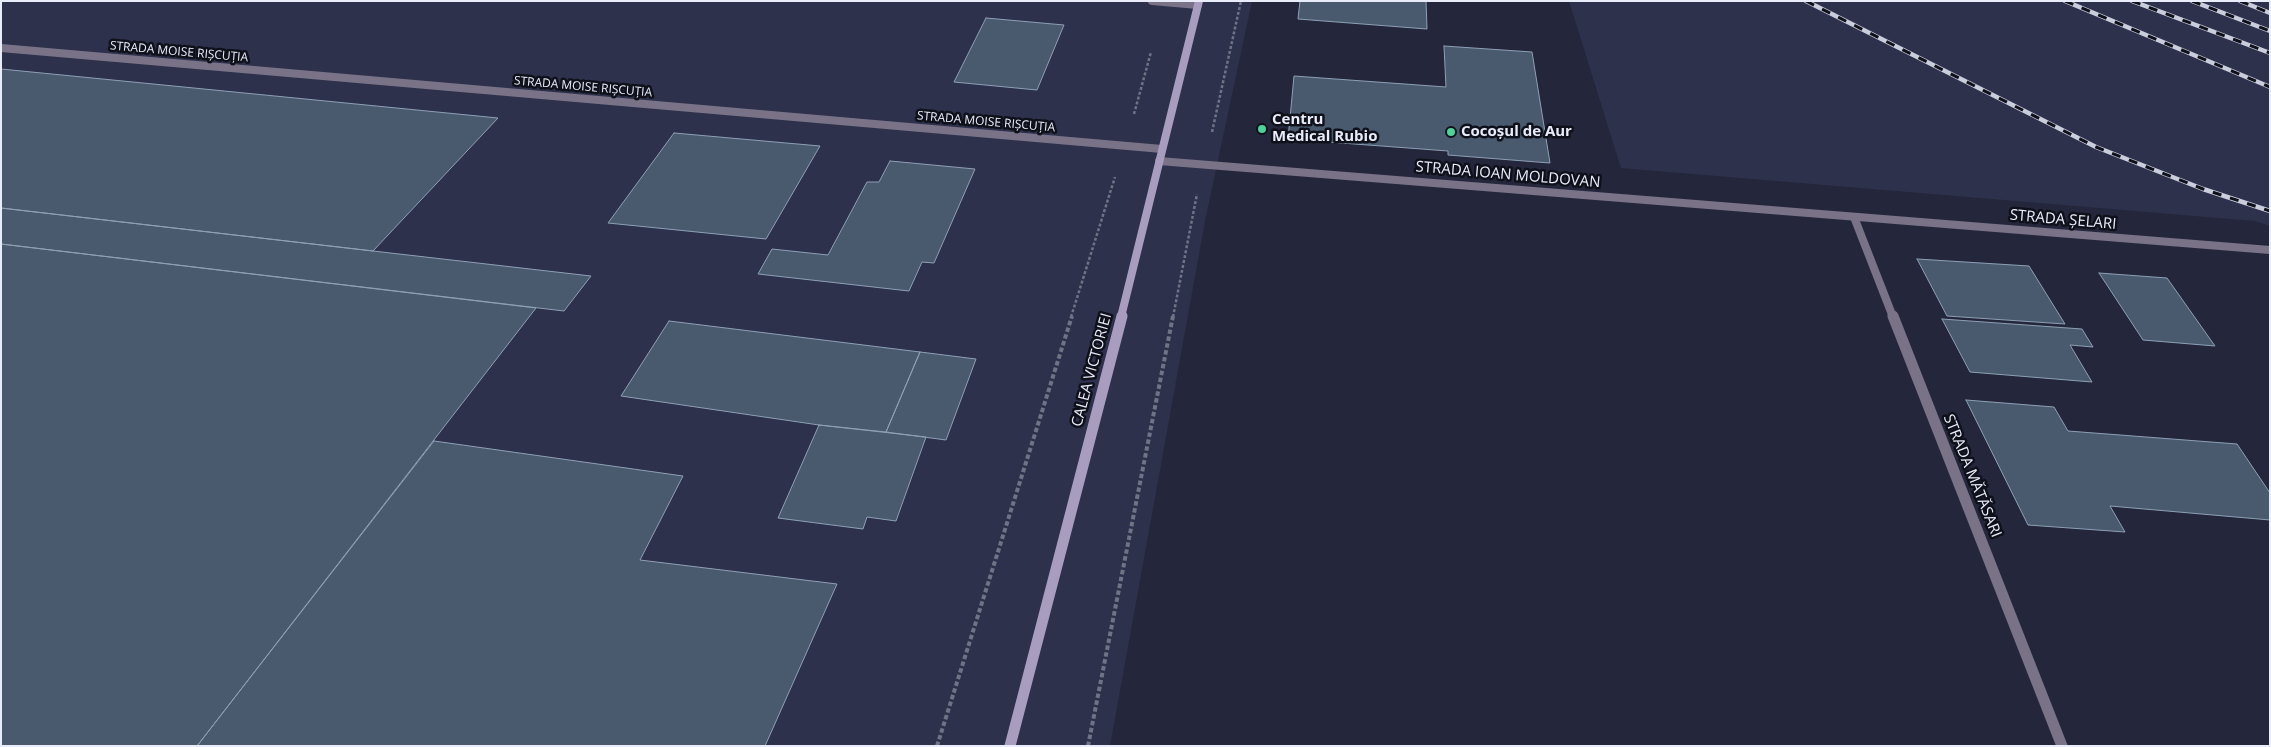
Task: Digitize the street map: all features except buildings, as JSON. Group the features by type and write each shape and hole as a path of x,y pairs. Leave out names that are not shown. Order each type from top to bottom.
{"main road":[{"name":"CALEA VICTORIEI","path":"1010,746 1152,198 1159,161 1198,3"}],"street":[{"path":"1152,1 1198,3"},
{"name":"STRADA MOISE RIȘCUȚIA","path":"1,48 1162,149"},
{"name":"STRADA IOAN MOLDOVAN","path":"1159,161 1854,217"},
{"name":"STRADA ȘELARI","path":"1854,217 2270,250"},
{"name":"STRADA MĂTĂSARI","path":"1854,217 2062,746"}],"path":[{"path":"1088,746 1204,164 1241,1"},
{"path":"937,746 1125,145 1165,2"}],"shaded area":[{"path":"1,1 1252,1 1205,221 1110,746 1,746"},
{"path":"1569,1 2270,1 2270,226 2255,221 1621,168"}],"railway":[{"path":"1806,1 2096,147 2203,189 2270,211"},
{"path":"2065,1 2270,87"},
{"path":"2132,1 2270,53"},
{"path":"2192,1 2270,31"},
{"path":"2240,1 2270,13"}],"place":[{"name":"Centru Medical Rubio","path":"1262,129"},
{"name":"Cocoșul de Aur","path":"1451,132"}]}
